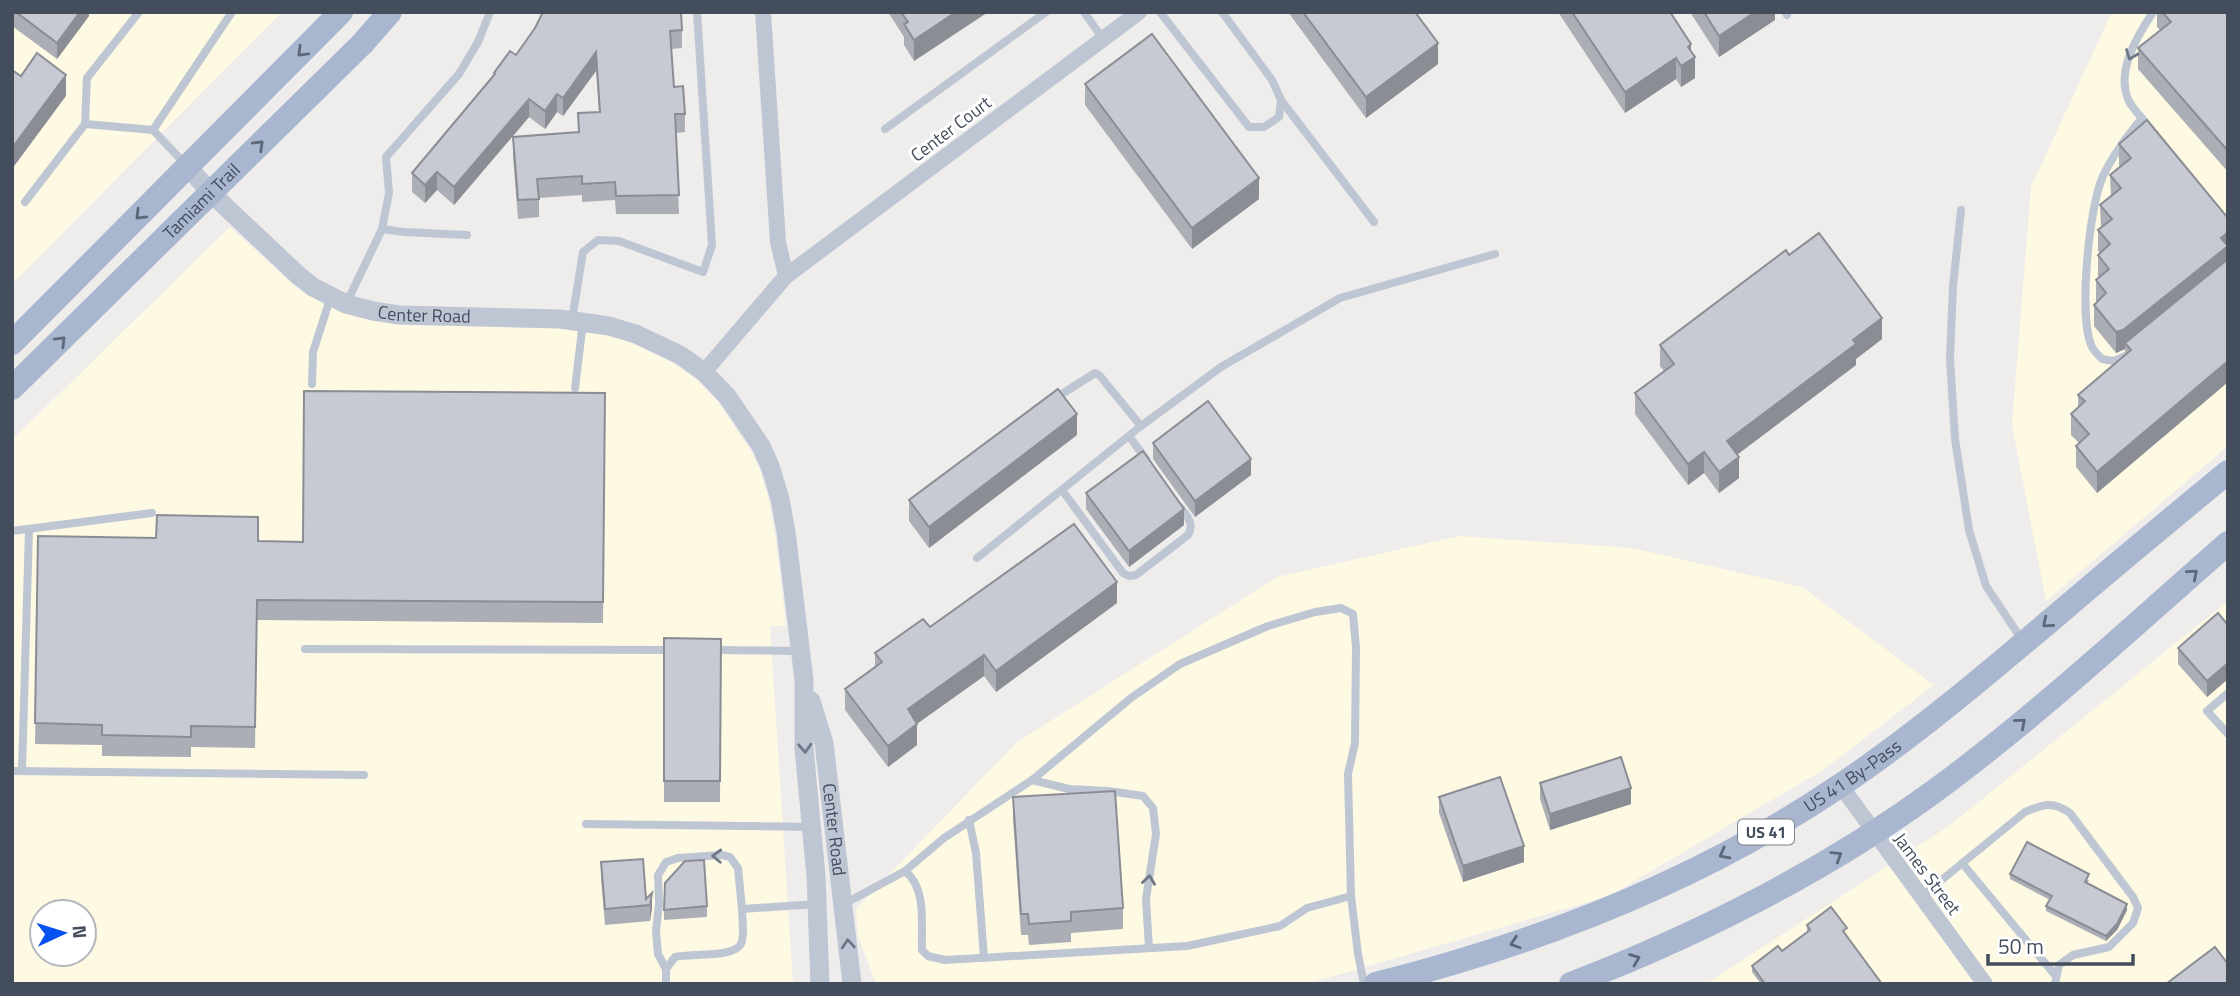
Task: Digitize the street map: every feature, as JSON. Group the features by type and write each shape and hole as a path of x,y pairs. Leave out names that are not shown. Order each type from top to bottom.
{"main road":[{"name":"Tamiami Trail","path":"12,343 341,12"},
{"name":"Tamiami Trail","path":"12,388 362,44 390,12"},
{"name":"US 41 By-Pass","path":"1376,984 1525,940 1649,891 1775,827 1841,786 1910,737 2228,472"},
{"path":"1571,984 1641,957 1712,924 1778,890 1873,833 1936,790 2007,735 2228,543"},
{"path":"1429,984 1465,959"}],"street":[{"path":"704,372 786,276 778,242 763,12"},
{"name":"Center Court","path":"786,276 1139,12"},
{"name":"Center Road","path":"188,167 211,193 299,276 339,300 399,315 577,320 636,334 680,355 704,372 727,396 761,446 770,466 786,532 804,680 804,748 812,827 820,984"},
{"name":"Center Road","path":"804,680 824,743 852,984"},
{"name":"James Street","path":"1841,786 1985,984"}],"lane":[{"path":"25,202 85,124 87,78 139,12"},
{"path":"153,130 232,12"},
{"path":"312,384 313,352 339,300 382,229 389,193 386,158 459,74 478,42 490,12"},
{"path":"575,388 583,251 598,240 619,241 703,272 712,245 697,12"},
{"path":"886,129 1046,12"},
{"path":"1084,12 1103,39"},
{"path":"1160,12 1249,127 1264,127 1279,117 1281,100"},
{"path":"1222,12 1272,80 1281,100 1374,222"},
{"path":"2151,128 2128,102 2124,86 2128,61 2153,12"},
{"path":"2136,348 2126,357 2114,361 2102,359 2092,347 2087,328 2086,288 2089,232 2102,178 2123,141 2142,118"},
{"path":"85,124 153,130 188,167"},
{"path":"1961,210 1953,286 1950,359 1955,439 1969,530 1986,586 2024,642"},
{"path":"382,229 467,234"},
{"path":"977,558 1141,426 1221,367 1340,298 1495,254"},
{"path":"1052,401 1095,373 1141,426"},
{"path":"1129,436 1152,468"},
{"path":"1062,490 1123,573 1129,576 1136,575 1188,536 1192,529 1190,521 1175,500"},
{"path":"12,531 152,513"},
{"path":"22,771 29,529"},
{"path":"844,904 905,871 944,838 1032,779 1131,698 1180,664 1268,626 1315,612 1341,608 1353,614 1356,647 1355,743 1349,774 1351,896 1364,984"},
{"path":"305,649 689,650"},
{"path":"702,650 800,651"},
{"path":"2228,693 2207,711 2228,734"},
{"path":"12,771 364,775"},
{"path":"1032,779 1069,789 1143,796 1153,808 1156,834 1146,899 1149,948"},
{"path":"1920,897 2025,812 2045,803 2058,804 2070,813 2133,897 2138,908 2133,923 2118,941 2109,947 2073,955 2059,965 2055,979"},
{"path":"969,820 976,853 984,958"},
{"path":"586,824 812,827"},
{"path":"666,969 672,959 678,956 737,949 742,940 742,909 738,867 730,857 716,855 678,858 666,862 658,875 656,932 659,954 666,969 666,984"},
{"path":"1962,863 2055,979"},
{"path":"905,871 913,877 920,897 922,950 928,956 945,960 1187,946 1280,926 1307,908 1351,896"},
{"path":"742,909 817,904"}],"shaded area":[{"path":"12,12 282,12 12,284"},
{"path":"2112,12 2228,12 2228,446 2046,601 2012,425 2031,187"},
{"path":"230,227 292,284 343,313 398,325 559,328 606,335 632,343 673,363 696,379 718,402 751,451 760,470 775,534 786,626 770,626 793,984 12,984 12,440"},
{"path":"1459,536 1632,548 1802,587 1934,685 1823,770 1609,896 1310,983 876,984 858,936 856,909 1016,743 1277,577"},
{"path":"2228,601 2228,984 1706,984 1949,826"}],"building":[{"path":"16,12 80,12 57,43"},
{"path":"543,12 681,12 682,30 670,31 674,87 683,86 685,114 675,114 679,195 616,196 615,182 582,184 582,176 537,179 539,199 518,200 513,137 579,132 578,113 600,112 596,52 563,98 557,94 545,111 529,99 454,187 437,172 425,185 412,173 495,74 510,51 516,55"},
{"path":"901,12 956,12 914,40 904,24 908,22"},
{"path":"1303,12 1415,12 1438,43 1366,97"},
{"path":"1572,12 1670,12 1691,44 1688,47 1695,57 1681,66 1676,58 1625,92"},
{"path":"1704,12 1755,12 1719,36"},
{"path":"2162,12 2228,12 2228,151 2138,48 2171,22"},
{"path":"1152,34 1259,178 1192,228 1085,84"},
{"path":"37,53 66,75 12,148 12,70 21,76"},
{"path":"2147,120 2228,218 2228,232 2221,238 2228,246 2123,330 2116,332 2094,305 2106,293 2096,280 2109,269 2098,255 2110,244 2098,230 2112,219 2100,205 2121,188 2110,175 2131,158 2119,144"},
{"path":"1819,233 1882,318 1853,340 1856,344 1727,441 1739,457 1719,472 1704,452 1688,464 1635,393 1674,364 1660,345 1786,250 1789,255"},
{"path":"2228,259 2228,361 2097,472 2076,446 2089,434 2071,414 2085,401 2078,395 2131,350 2125,343"},
{"path":"1058,389 1077,414 929,527 909,500"},
{"path":"304,391 605,393 603,602 257,600 255,727 191,726 191,737 102,735 102,725 35,723 38,536 156,538 157,515 258,517 258,541 303,542"},
{"path":"1208,401 1251,459 1195,501 1153,443"},
{"path":"1143,451 1184,509 1129,551 1086,493"},
{"path":"1074,524 1117,582 996,671 984,655 908,709 917,724 888,746 845,689 882,662 875,653 923,619 930,627"},
{"path":"2218,613 2228,625 2228,663 2207,681 2178,648"},
{"path":"664,638 721,639 720,781 664,781"},
{"path":"1621,757 1631,788 1550,814 1540,783"},
{"path":"1500,777 1524,846 1463,866 1439,797"},
{"path":"1115,791 1123,908 1071,912 1071,921 1029,924 1028,914 1021,914 1013,797"},
{"path":"2027,842 2089,874 2085,882 2127,904 2117,924 2106,936 2046,906 2052,896 2010,874"},
{"path":"643,859 646,899 652,893 650,905 605,909 601,862"},
{"path":"704,860 707,906 664,910 665,883 685,861"},
{"path":"1831,907 1847,928 1843,931 1882,984 1765,984 1752,966 1778,946 1782,951 1810,930 1807,925"},
{"path":"2215,947 2228,964 2228,984 2166,984"}]}
